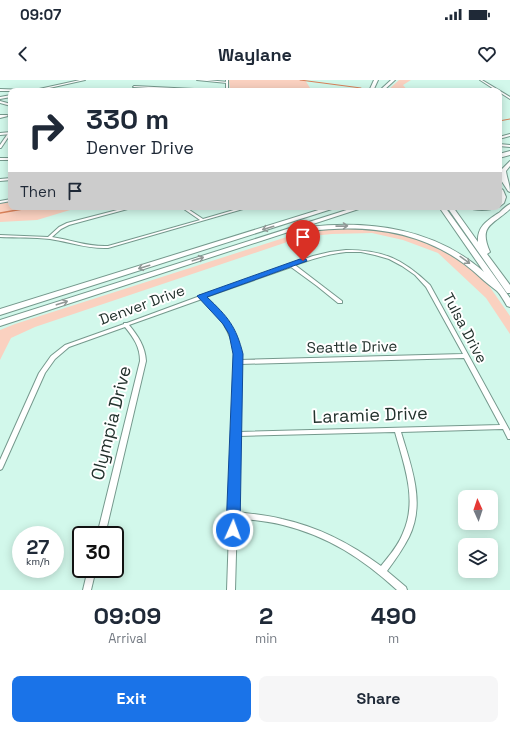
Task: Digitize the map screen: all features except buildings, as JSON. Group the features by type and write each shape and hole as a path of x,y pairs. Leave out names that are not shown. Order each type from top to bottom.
{"highway":[{"path":"384,88 393,80"},
{"path":"502,162 510,160"},
{"path":"510,163 502,171 504,180 510,190"},
{"path":"510,206 486,224 481,235 484,247 510,304"},
{"path":"305,216 314,210"},
{"path":"0,312 325,210"},
{"path":"0,323 353,210"},
{"path":"444,210 501,285"},
{"path":"452,210 501,285"},
{"path":"236,247 259,243 297,231 324,227 356,226 385,229 415,236 447,249 510,291"}],"main road":[{"path":"46,88 84,80"}],"street":[{"path":"198,80 227,81"},
{"path":"481,80 494,88"},
{"path":"134,86 168,88"},
{"path":"0,147 8,136"},
{"path":"49,238 60,228 68,224 122,210"},
{"path":"188,210 203,220"},
{"path":"0,236 49,238 66,241 88,248 108,247 238,210"},
{"name":"Denver Drive","path":"0,467 48,362 67,346 84,338 327,253 350,250 376,254"},
{"name":"Tulsa Drive","path":"376,254 390,257 410,268 428,286 510,437"},
{"path":"292,265 340,302"},
{"path":"202,296 227,323 236,342 239,362 231,590"},
{"name":"Olympia Drive","path":"103,526 143,361 141,344 126,324"},
{"name":"Seattle Drive","path":"239,362 466,356"},
{"name":"Laramie Drive","path":"236,434 505,427"},
{"path":"382,571 395,554 409,531 414,507 413,483 397,430"},
{"path":"233,516 281,521 321,534 363,557 382,571 403,590"},
{"path":"87,590 90,578"}],"shaded area":[{"path":"229,80 305,80 310,88 230,88"},
{"path":"399,80 411,80 403,85 406,88 390,88"},
{"path":"8,202 8,210 70,210 37,220 0,222 0,203"},
{"path":"345,227 375,229 406,235 453,254 487,283 510,316 510,334 486,298 438,253 403,240 372,233 332,234 302,237 35,327 11,338 0,360 0,330 15,324 296,234 313,230"}],"waterway":[{"path":"300,80 361,88"},
{"path":"502,120 510,119"},
{"path":"0,213 17,210"}],"route":[{"path":"233,530 239,362 238,354 236,342 227,323 202,296 303,261"}]}
